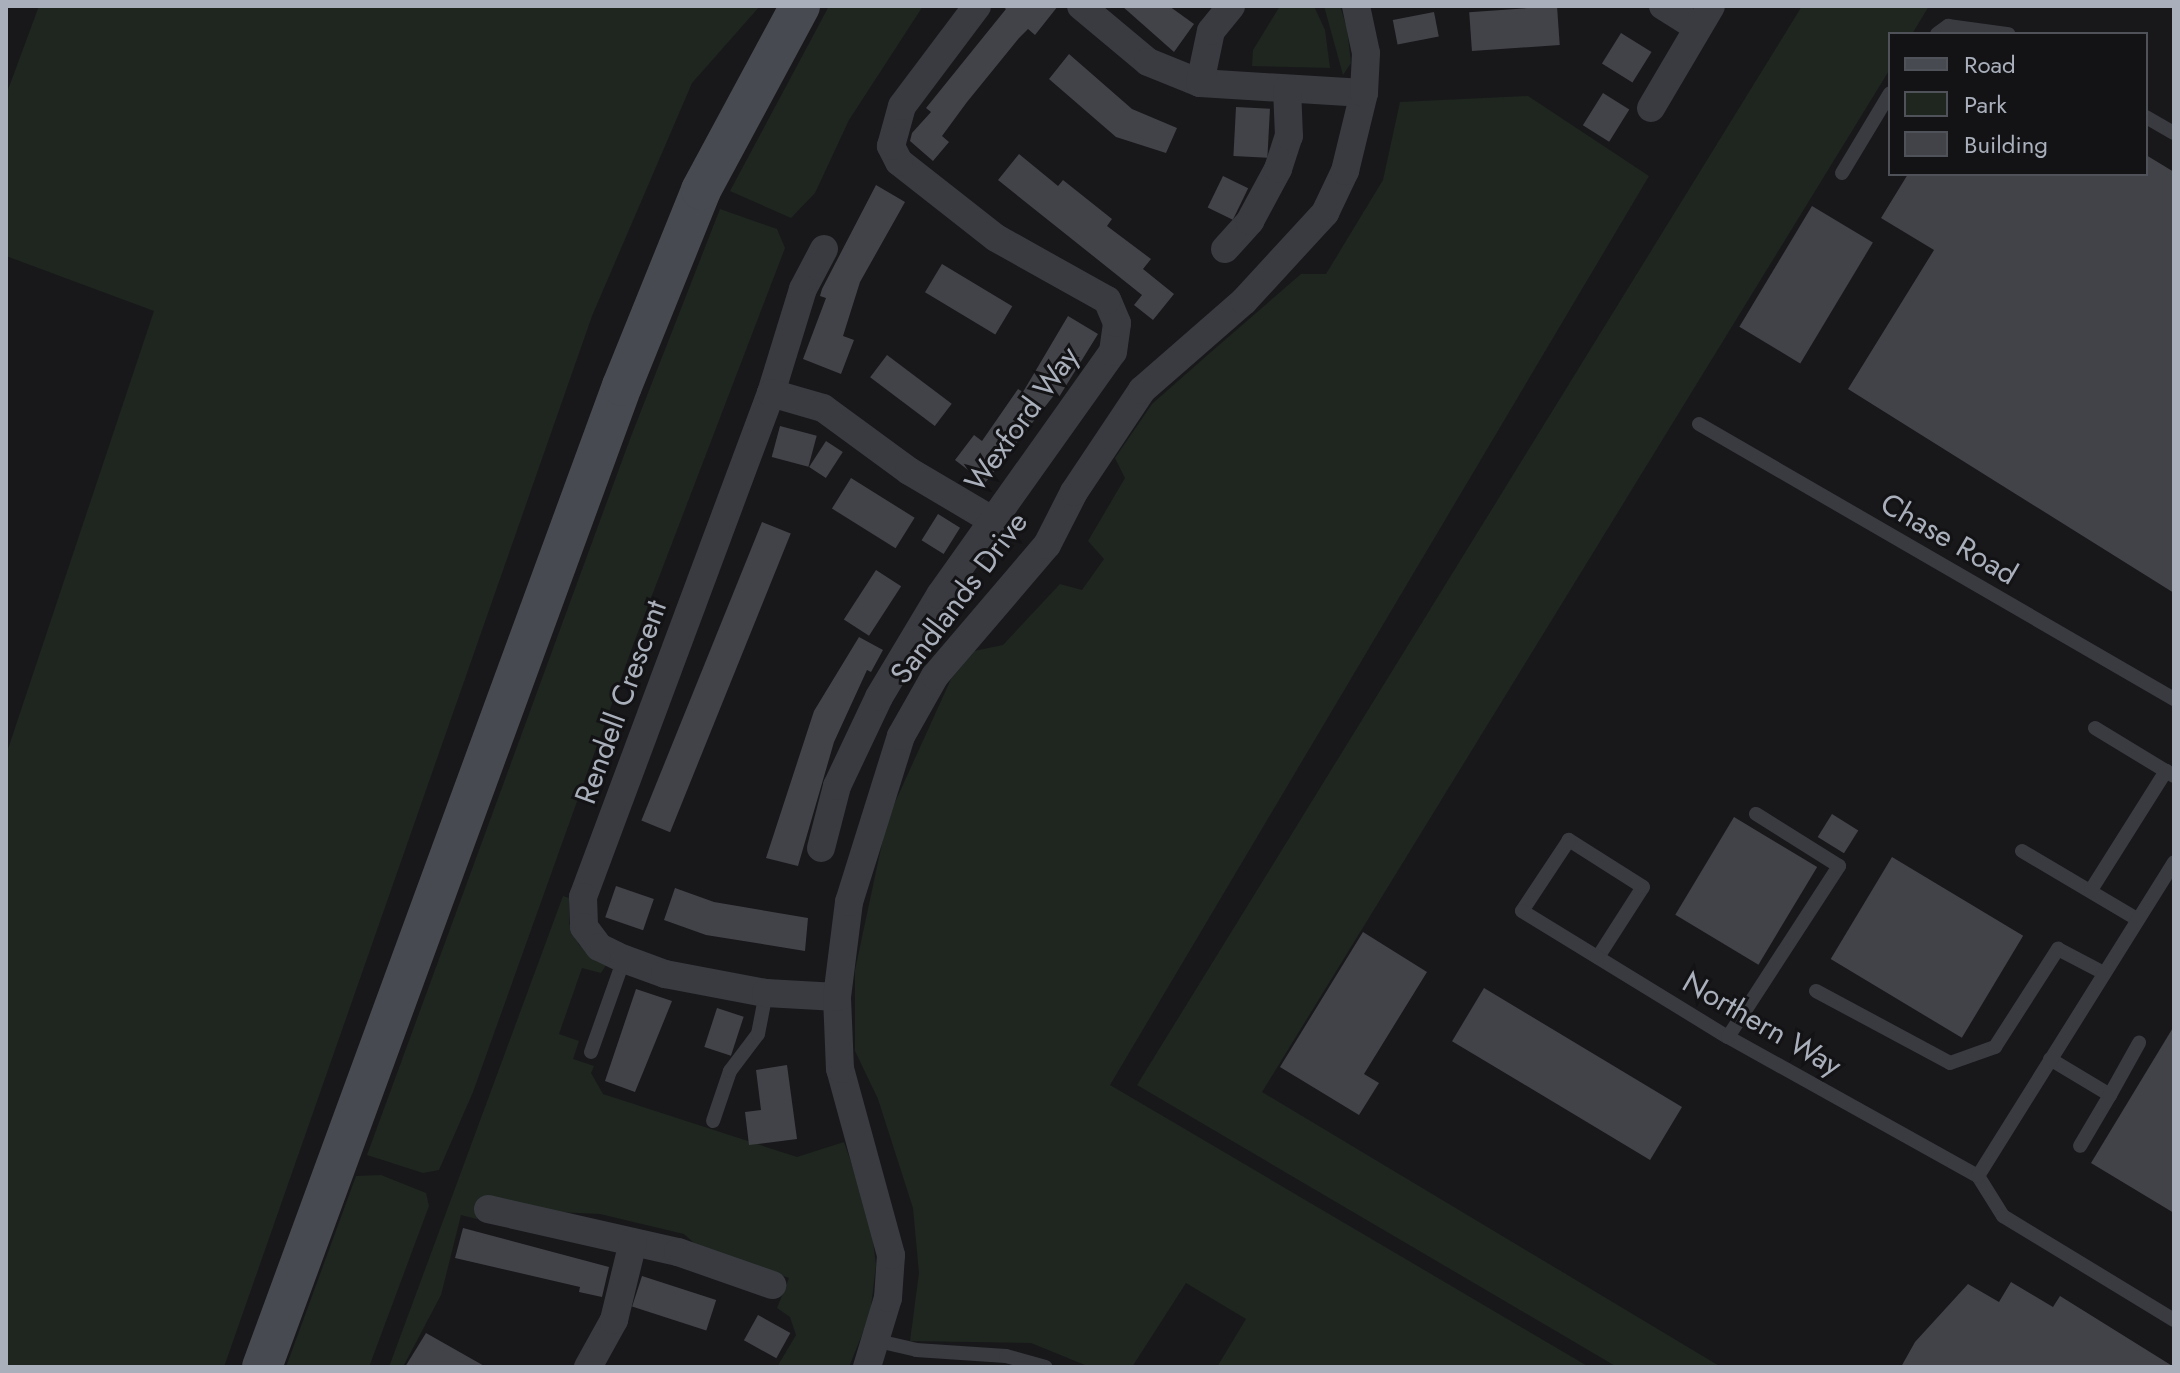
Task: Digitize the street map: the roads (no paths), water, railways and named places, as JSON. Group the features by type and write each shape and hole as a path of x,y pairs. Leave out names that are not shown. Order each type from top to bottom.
{"main road":[{"path":"262,1367 628,372 701,190 800,6"}],"street":[{"name":"Wexford Way","path":"821,848 837,786 869,691 1113,352 1117,323 1107,300 996,238 899,162 891,146 902,106 977,6"},
{"path":"1081,6 1148,62 1200,83 1364,93"},
{"path":"1200,83 1211,31 1231,6"},
{"name":"Sandlands Drive","path":"867,1367 878,1341 891,1255 840,1069 837,997 849,902 901,736 935,676 1047,545 1074,492 1142,390 1244,301 1325,213 1345,171 1364,93 1366,53 1356,6"},
{"path":"1651,108 1704,17 1663,6"},
{"path":"1225,249 1250,221 1278,169 1289,136 1287,89"},
{"name":"Rendell Crescent","path":"824,249 803,289 771,393 583,897 584,927 599,947 624,959 665,974 766,993 837,997"},
{"path":"771,393 823,408 909,471 992,520"},
{"path":"488,1209 633,1242 772,1285"},
{"path":"588,1367 614,1320 633,1242"}],"lane":[{"path":"1940,32 1948,26 1993,32"},
{"path":"1842,173 1888,96"},
{"path":"2148,118 2174,133"},
{"name":"Chase Road","path":"1699,424 2174,699"},
{"path":"2091,890 2170,774 2095,728"},
{"path":"1728,1037 1839,866 1756,814"},
{"name":"Northern Way","path":"1598,957 1643,887 1569,840 1522,911 1728,1037 1978,1176 2003,1216 2174,1320"},
{"path":"2022,851 2137,919"},
{"path":"1978,1176 2174,862"},
{"path":"1816,991 1950,1063 1995,1047 2058,949 2104,973"},
{"path":"591,1052 624,959"},
{"path":"713,1121 730,1071 758,1034 766,993"},
{"path":"2080,1146 2139,1043"},
{"path":"2050,1059 2110,1095"},
{"path":"878,1341 916,1350 1006,1356 1046,1367"}]}
